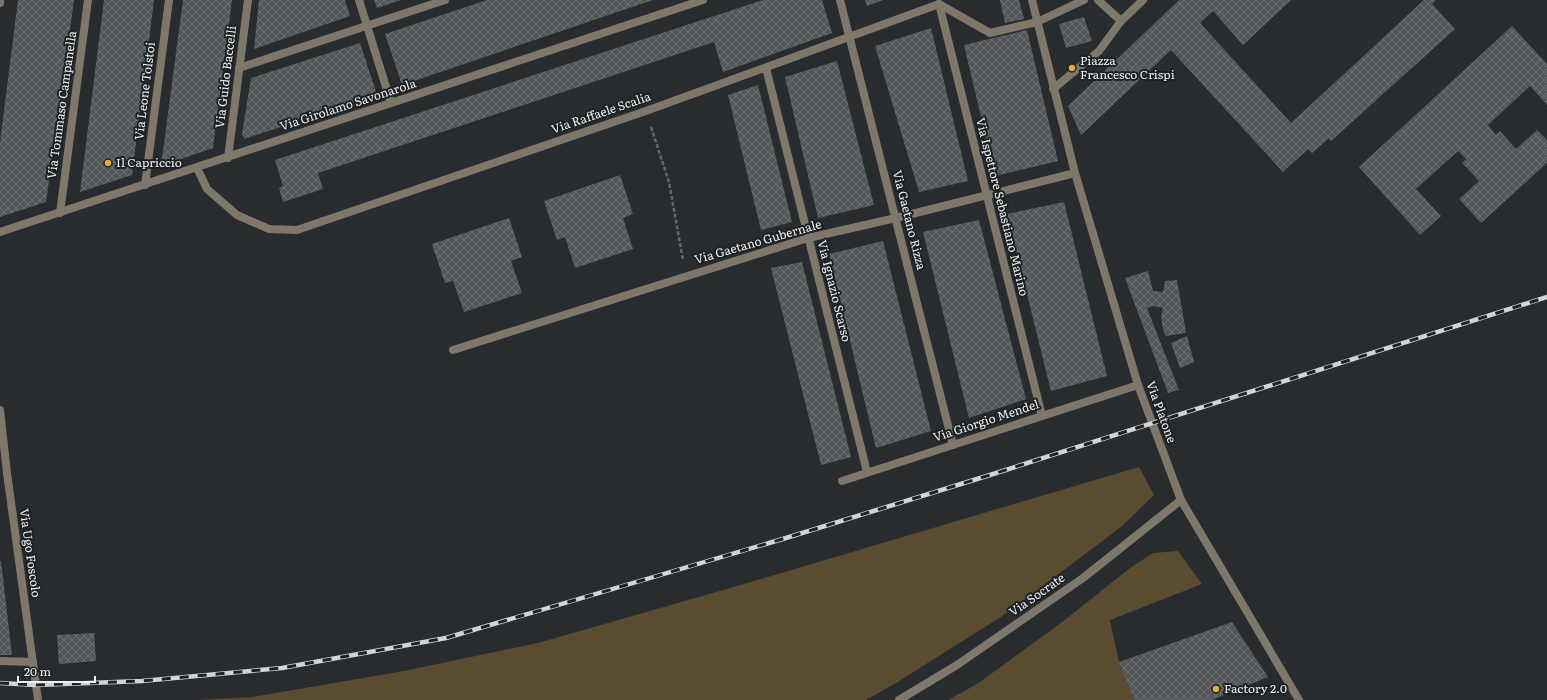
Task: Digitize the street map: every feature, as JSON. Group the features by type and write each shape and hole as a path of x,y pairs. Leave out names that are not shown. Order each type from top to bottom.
{"street":[{"name":"Via Tommaso Campanella","path":"60,213 88,0"},
{"name":"Via Leone Tolstoi","path":"145,185 169,0"},
{"name":"Via Guido Baccelli","path":"228,158 248,0"},
{"path":"359,0 391,103"},
{"path":"239,68 445,0"},
{"name":"Via Girolamo Savonarola","path":"0,232 228,158 701,0"},
{"name":"Via Gaetano Rizza","path":"840,0 953,445"},
{"name":"Via Platone","path":"1032,0 1052,89 1075,173 1138,385 1181,500 1299,700"},
{"path":"939,4 990,33 1037,22 1084,0"},
{"path":"1098,0 1121,21"},
{"path":"1052,89 1099,51 1121,21 1143,0"},
{"name":"Via Raffaele Scalia","path":"197,168 207,188 237,215 269,229 297,230 646,111 939,4"},
{"name":"Via Ispettore Sebastiano Marino","path":"939,4 1042,416"},
{"name":"Via Ignazio Scarso","path":"766,68 867,472"},
{"name":"Via Gaetano Gubernale","path":"453,350 686,275 808,238 896,218 1075,173"},
{"name":"Via Giorgio Mendel","path":"842,481 1138,385"},
{"name":"Via Ugo Foscolo","path":"0,410 3,474 38,700"},
{"name":"Via Socrate","path":"899,700 957,665 1083,578 1181,500"},
{"path":"0,661 33,662"}],"path":[{"path":"646,111 669,182 686,275"}],"shaded area":[{"path":"1139,467 1154,495 1121,527 1004,615 896,683 866,700 197,700 253,697 404,671 538,643 744,584"},
{"path":"1178,551 1202,584 1110,620 1119,662 1134,700 948,700 977,684 1061,623 1130,568 1153,553"}],"building":[{"path":"18,0 74,0 46,202 0,217 0,142"},
{"path":"104,0 154,0 132,175 80,192"},
{"path":"183,0 232,0 213,148 161,166"},
{"path":"259,0 345,0 350,16 254,49"},
{"path":"374,0 401,0 377,8"},
{"path":"487,0 653,0 402,85 385,34"},
{"path":"763,0 822,0 832,33 723,72 714,42 318,173 323,189 283,202 279,188 283,186 275,160"},
{"path":"865,0 883,0 867,6"},
{"path":"1000,0 1019,0 1024,19 1005,23"},
{"path":"1179,0 1291,0 1243,45 1213,11 1200,23 1291,123 1424,0 1436,0 1432,4 1455,29 1331,141 1329,138 1312,153 1308,149 1283,172 1171,50 1081,135 1068,106"},
{"path":"1084,17 1092,41 1066,48 1059,24"},
{"path":"1512,26 1547,64 1547,105 1530,86 1488,125 1496,135 1500,131 1516,149 1537,130 1547,140 1547,163 1481,223 1459,199 1479,181 1462,163 1466,159 1458,151 1416,189 1441,216 1420,235 1359,167"},
{"path":"931,28 968,181 919,192 875,46"},
{"path":"1027,30 1058,161 995,176 964,45"},
{"path":"360,43 377,95 244,139 242,134 251,78"},
{"path":"837,61 874,205 818,218 785,77"},
{"path":"758,85 792,222 761,230 728,95"},
{"path":"620,175 633,214 623,218 633,249 575,268 565,237 557,240 544,201"},
{"path":"1064,202 1107,376 1051,391 1007,214"},
{"path":"509,218 522,257 511,261 522,293 464,312 453,281 445,283 432,244"},
{"path":"979,220 1026,399 969,418 923,232"},
{"path":"883,241 931,431 876,448 829,254"},
{"path":"802,262 851,457 821,465 771,268"},
{"path":"1148,271 1153,291 1163,292 1165,281 1177,280 1186,333 1166,336 1163,330 1161,316 1163,308 1153,306 1147,308 1179,390 1168,393 1125,278"},
{"path":"1187,336 1194,362 1180,368 1171,343"},
{"path":"1,561 12,655 0,655"},
{"path":"1232,622 1268,677 1212,700 1134,700 1119,662"},
{"path":"94,633 96,661 59,664 57,635"}],"railway":[{"path":"0,683 36,685 142,681 282,668 446,638 786,538 990,475 1547,297"}],"place":[{"name":"Piazza Francesco Crispi","path":"1072,68"},
{"name":"Il Capriccio","path":"108,163"},
{"name":"Factory 2.0","path":"1216,689"}]}
